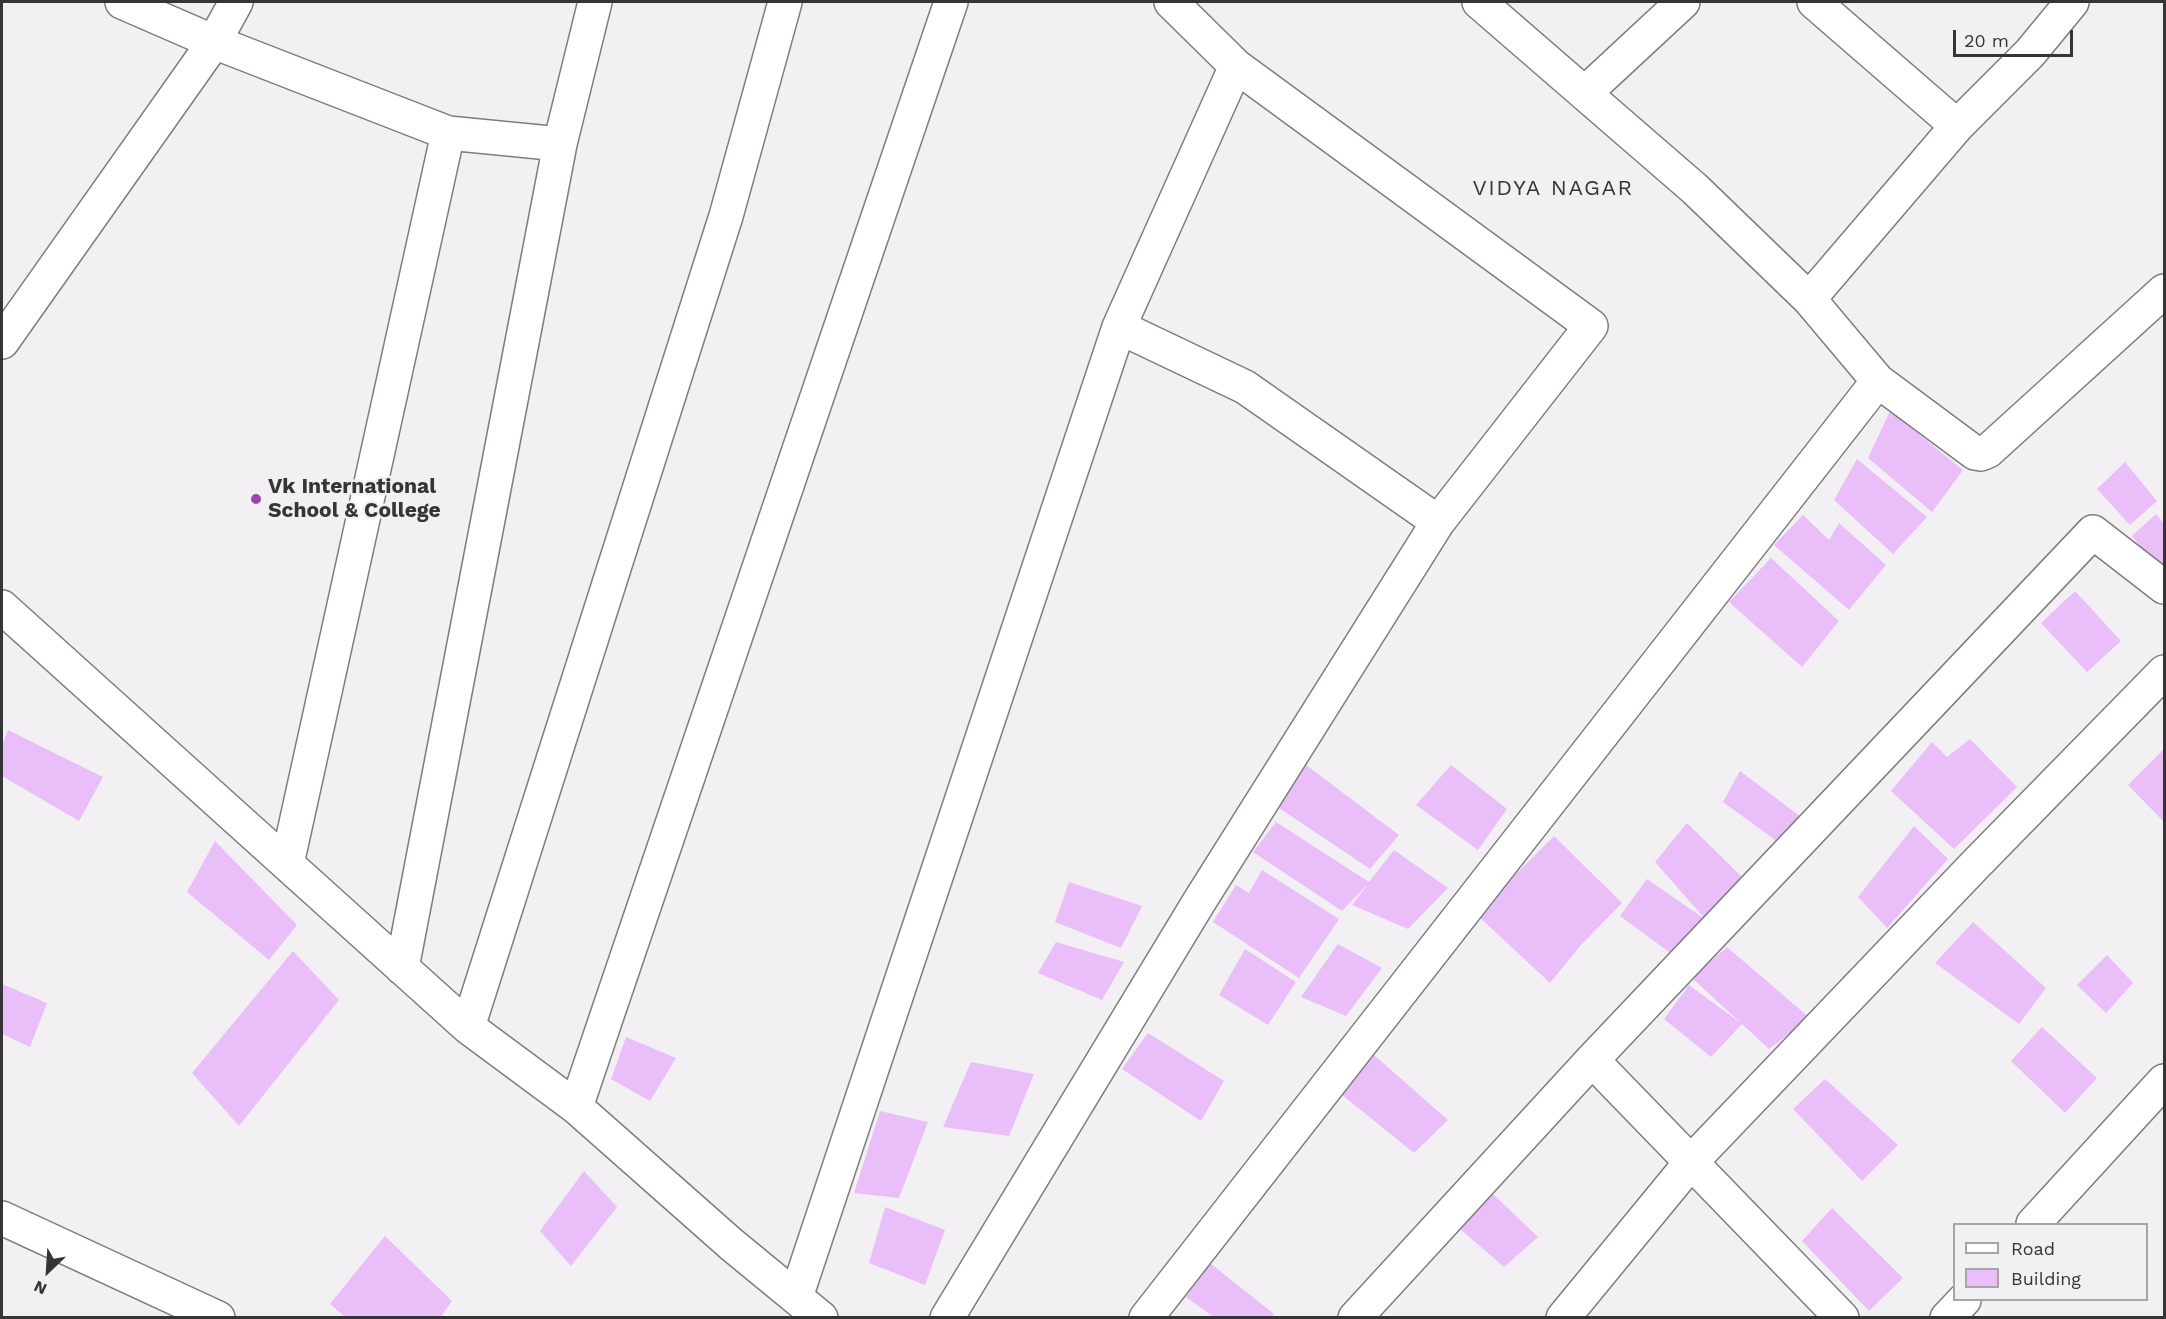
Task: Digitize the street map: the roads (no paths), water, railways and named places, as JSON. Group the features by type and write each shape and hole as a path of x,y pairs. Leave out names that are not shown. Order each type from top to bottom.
{"street":[{"path":"122,2 214,42 448,133 560,144"},
{"path":"2,342 214,42 236,2"},
{"path":"402,968 560,144 595,2"},
{"path":"468,1027 726,216 785,2"},
{"path":"576,1107 951,2"},
{"path":"947,1317 1199,902 1438,522 1591,326 1236,66 1171,2"},
{"path":"1479,2 1695,189 1809,299 1878,381 1970,451 1981,454 1988,451 2164,291"},
{"path":"1585,93 1683,2"},
{"path":"1814,2 1957,126"},
{"path":"1809,299 1957,126 2030,53 2072,2"},
{"path":"796,1297 1119,327 1236,66"},
{"path":"287,864 448,133"},
{"path":"1119,327 1245,387 1438,522"},
{"path":"1146,1317 1878,381"},
{"path":"1355,1317 1593,1060 2093,532 2164,587"},
{"path":"2,607 468,1027 576,1107 731,1244 821,1317"},
{"path":"1563,1317 1692,1161 1984,855 2164,672"},
{"path":"1593,1060 1842,1317"},
{"path":"2034,1223 2164,1081"},
{"path":"2,1218 218,1317"},
{"path":"1947,1317 1962,1301"}],"place":[{"name":"Vk International School & College","path":"256,499"}],"district":[{"name":"VIDYA NAGAR","path":"1553,189"}]}
